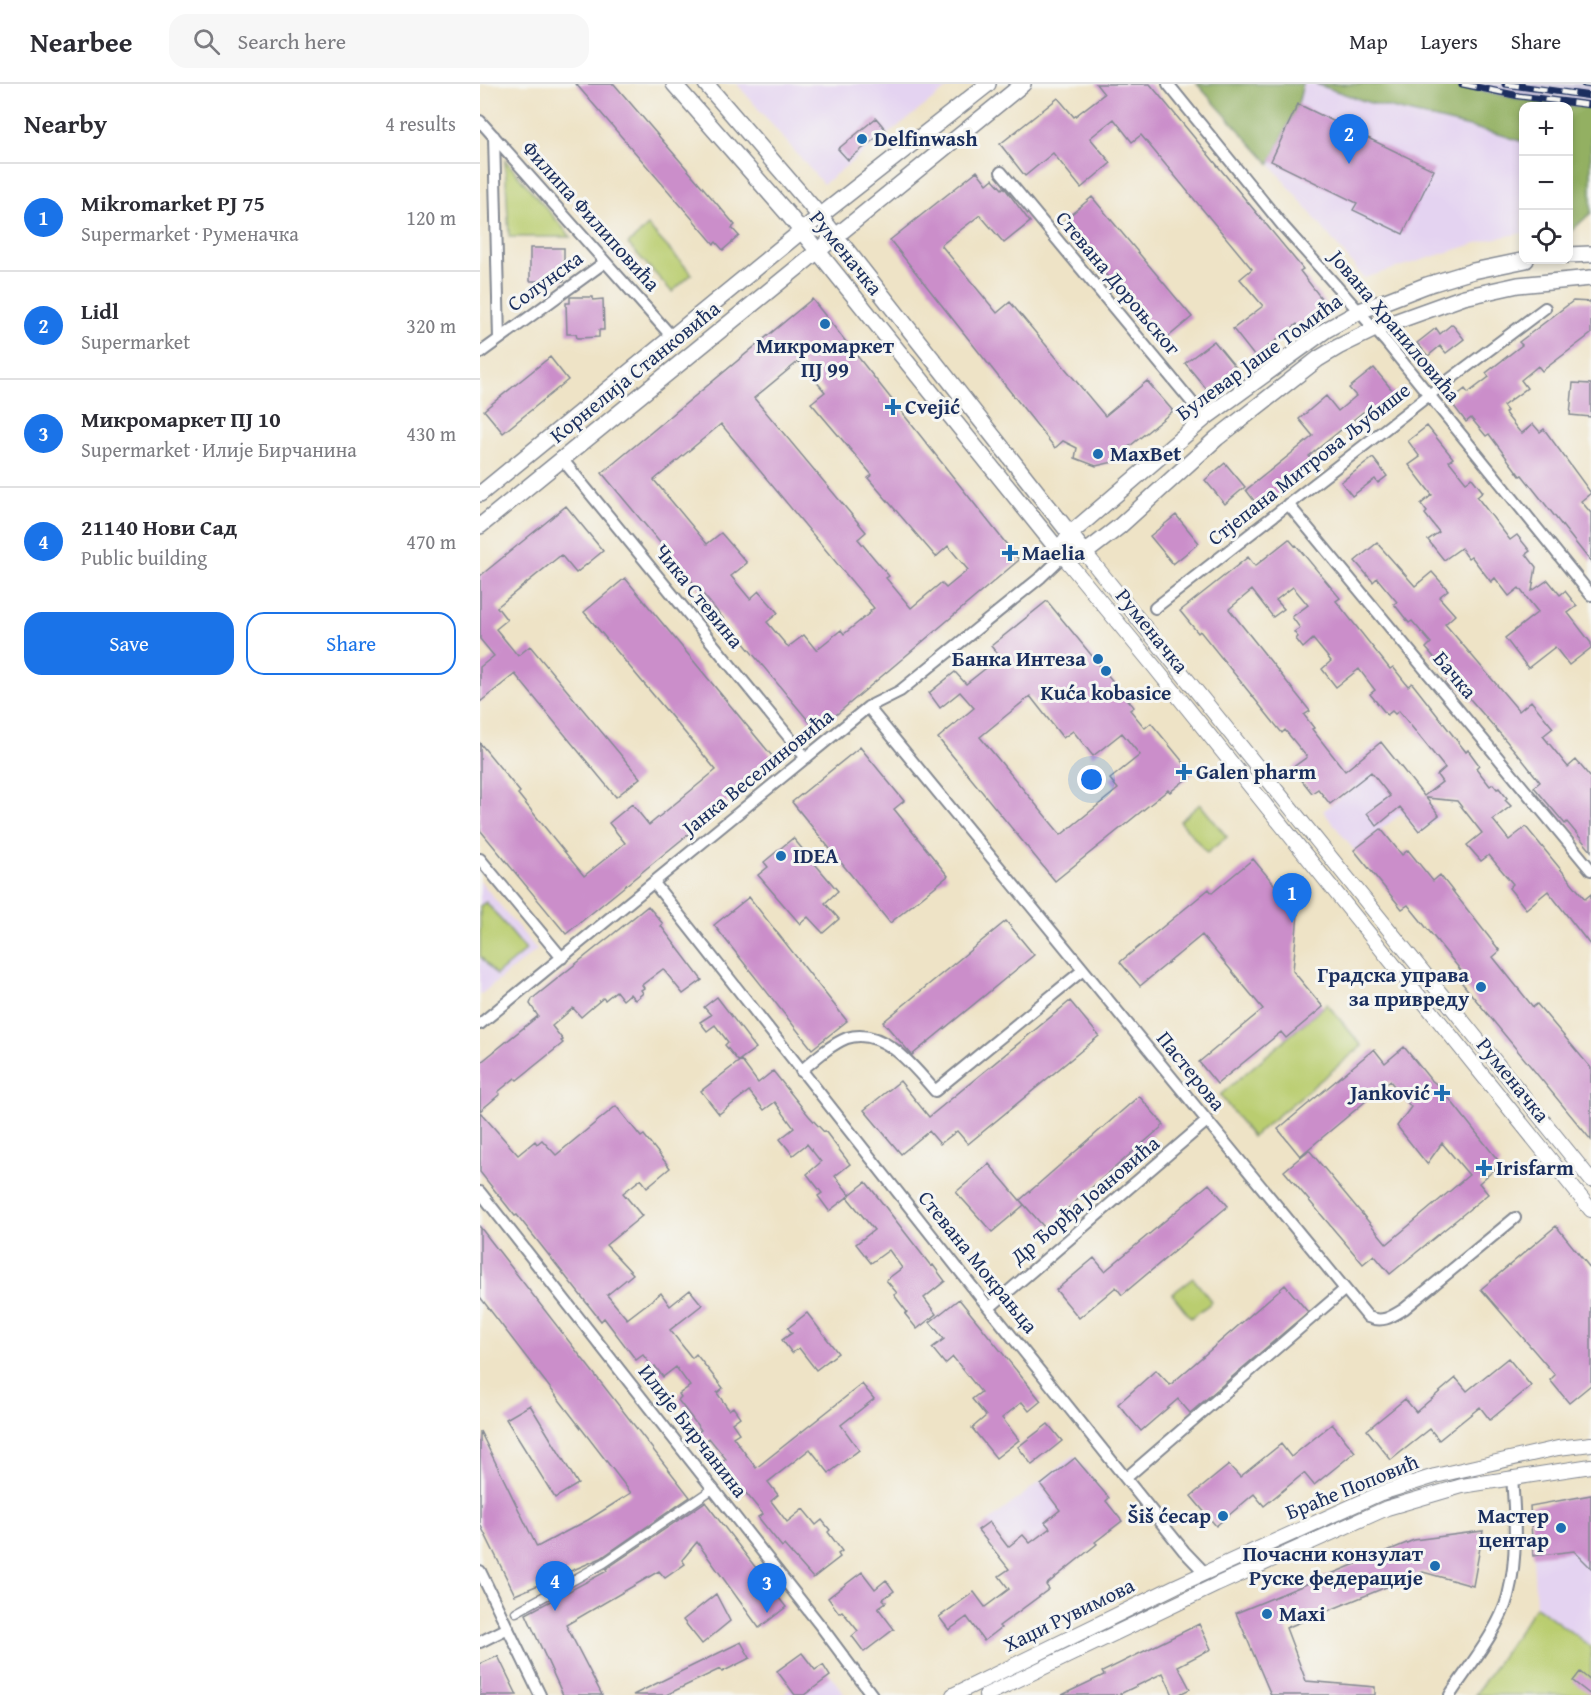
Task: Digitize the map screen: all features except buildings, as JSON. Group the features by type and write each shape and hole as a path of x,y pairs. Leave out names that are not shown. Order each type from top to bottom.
{"main road":[{"name":"Руменачка","path":"674,84 802,232 1063,556"},
{"name":"Руменачка","path":"706,84 837,236 1085,554"},
{"name":"Корнелија Станковића","path":"480,494 820,216 988,84"},
{"name":"Корнелија Станковића","path":"480,526 1023,84"},
{"path":"1573,255 1591,254"},
{"name":"Булевар Јаше Томића","path":"1070,534 1205,418 1326,330 1360,310 1427,285 1473,271 1519,261"},
{"name":"Булевар Јаше Томића","path":"1085,554 1120,526 1217,438 1309,366 1338,347 1375,329 1464,297 1518,285 1591,278"},
{"path":"1070,534 1065,541 1063,556 1085,554"}],"street":[{"name":"Јована Храниловића","path":"1168,84 1283,226 1360,310 1591,595"},
{"name":"Филипа Филиповића","path":"480,121 672,338"},
{"path":"494,136 499,339"},
{"name":"Стевана Дороњског","path":"1001,172 1205,418"},
{"name":"Солунска","path":"480,353 605,262"},
{"name":"Стјепана Митрова Љубише","path":"1155,608 1545,308"},
{"name":"Чика Стевина","path":"562,459 806,758"},
{"name":"Бачка","path":"1288,504 1591,870"},
{"name":"Руменачка","path":"1085,554 1591,1180"},
{"name":"Јанка Веселиновића","path":"480,1024 868,707 900,691 1041,578 1063,556"},
{"name":"Руменачка","path":"1063,556 1591,1210"},
{"name":"Пастерова","path":"868,707 1368,1317 1378,1321 1389,1318 1404,1309 1515,1218"},
{"path":"480,859 562,958"},
{"name":"Стевана Мокрањца","path":"654,883 989,1308 1184,1551 1205,1573"},
{"path":"801,1071 836,1043 850,1037 869,1037 901,1054 935,1091 1083,970"},
{"name":"Др Ђорђа Јоановића","path":"989,1308 1207,1121"},
{"name":"Илије Бирчанина","path":"480,1192 714,1488 872,1695"},
{"path":"1126,1478 1344,1290"},
{"name":"Браће Поповић","path":"1205,1573 1381,1493 1445,1474 1591,1444"},
{"name":"Браће Поповић","path":"1216,1586 1386,1508 1439,1491 1512,1477 1591,1466"},
{"path":"1450,1695 1499,1619 1508,1597 1515,1548 1512,1477"},
{"path":"516,1612 604,1563 714,1488"},
{"path":"480,1571 540,1695"},
{"name":"Хаџи Рувимова","path":"953,1695 1205,1573"},
{"name":"Хаџи Рувимова","path":"987,1695 1216,1586"},
{"path":"480,1642 508,1628"}],"shaded area":[{"path":"737,84 953,84 823,184"},
{"path":"1197,84 1316,84 1367,102 1519,141 1519,234 1487,240 1364,278 1270,164"},
{"path":"1451,84 1591,84 1591,108 1573,106 1573,102 1519,99"},
{"path":"1381,740 1441,816 1419,833 1402,813 1354,850 1323,811 1356,785 1344,770"},
{"path":"480,881 537,950 480,995"},
{"path":"1074,1455 1109,1498 1079,1521 1097,1544 1055,1577 1004,1563 978,1530"},
{"path":"1591,1495 1591,1647 1536,1606 1530,1506"},
{"path":"823,1665 845,1695 787,1695 785,1693"}],"green space":[{"path":"1197,84 1303,84 1298,104 1270,164"},
{"path":"1316,84 1451,84 1543,102 1519,102 1519,141 1367,102"},
{"path":"1573,106 1591,108 1591,213 1573,229"},
{"path":"505,160 571,237 509,237"},
{"path":"648,226 692,274 672,292 628,244"},
{"path":"1200,804 1227,837 1207,853 1180,821"},
{"path":"486,902 526,950 496,975 480,956 480,906"},
{"path":"1327,1004 1362,1046 1252,1137 1220,1095"},
{"path":"1193,1278 1212,1302 1191,1318 1172,1294"},
{"path":"1536,1606 1591,1647 1591,1695 1475,1695"}],"railway":[{"path":"1462,84 1519,96 1591,105"},
{"path":"1505,84 1591,96"},
{"path":"1584,84 1591,85"}],"place":[{"name":"Delfinwash","path":"862,139"},
{"name":"Lidl","path":"1349,164"},
{"name":"Микромаркет ПЈ 99","path":"825,324"},
{"name":"Cvejić","path":"893,407"},
{"name":"MaxBet","path":"1098,454"},
{"name":"Maelia","path":"1010,553"},
{"name":"Банка Интеза","path":"1098,659"},
{"name":"Kuća kobasice","path":"1106,671"},
{"name":"Galen pharm","path":"1184,772"},
{"name":"IDEA","path":"781,856"},
{"name":"Mikromarket PJ 75","path":"1292,923"},
{"name":"Градска управа за привреду","path":"1481,987"},
{"name":"Janković","path":"1442,1093"},
{"name":"Irisfarm","path":"1484,1168"},
{"name":"Šiš ćecap","path":"1223,1516"},
{"name":"Мастер центар","path":"1561,1528"},
{"name":"Почасни конзулат Руске федерације","path":"1435,1566"},
{"name":"21140 Нови Сад","path":"555,1611"},
{"name":"Микромаркет ПЈ 10","path":"767,1613"},
{"name":"Maxi","path":"1267,1614"}]}
